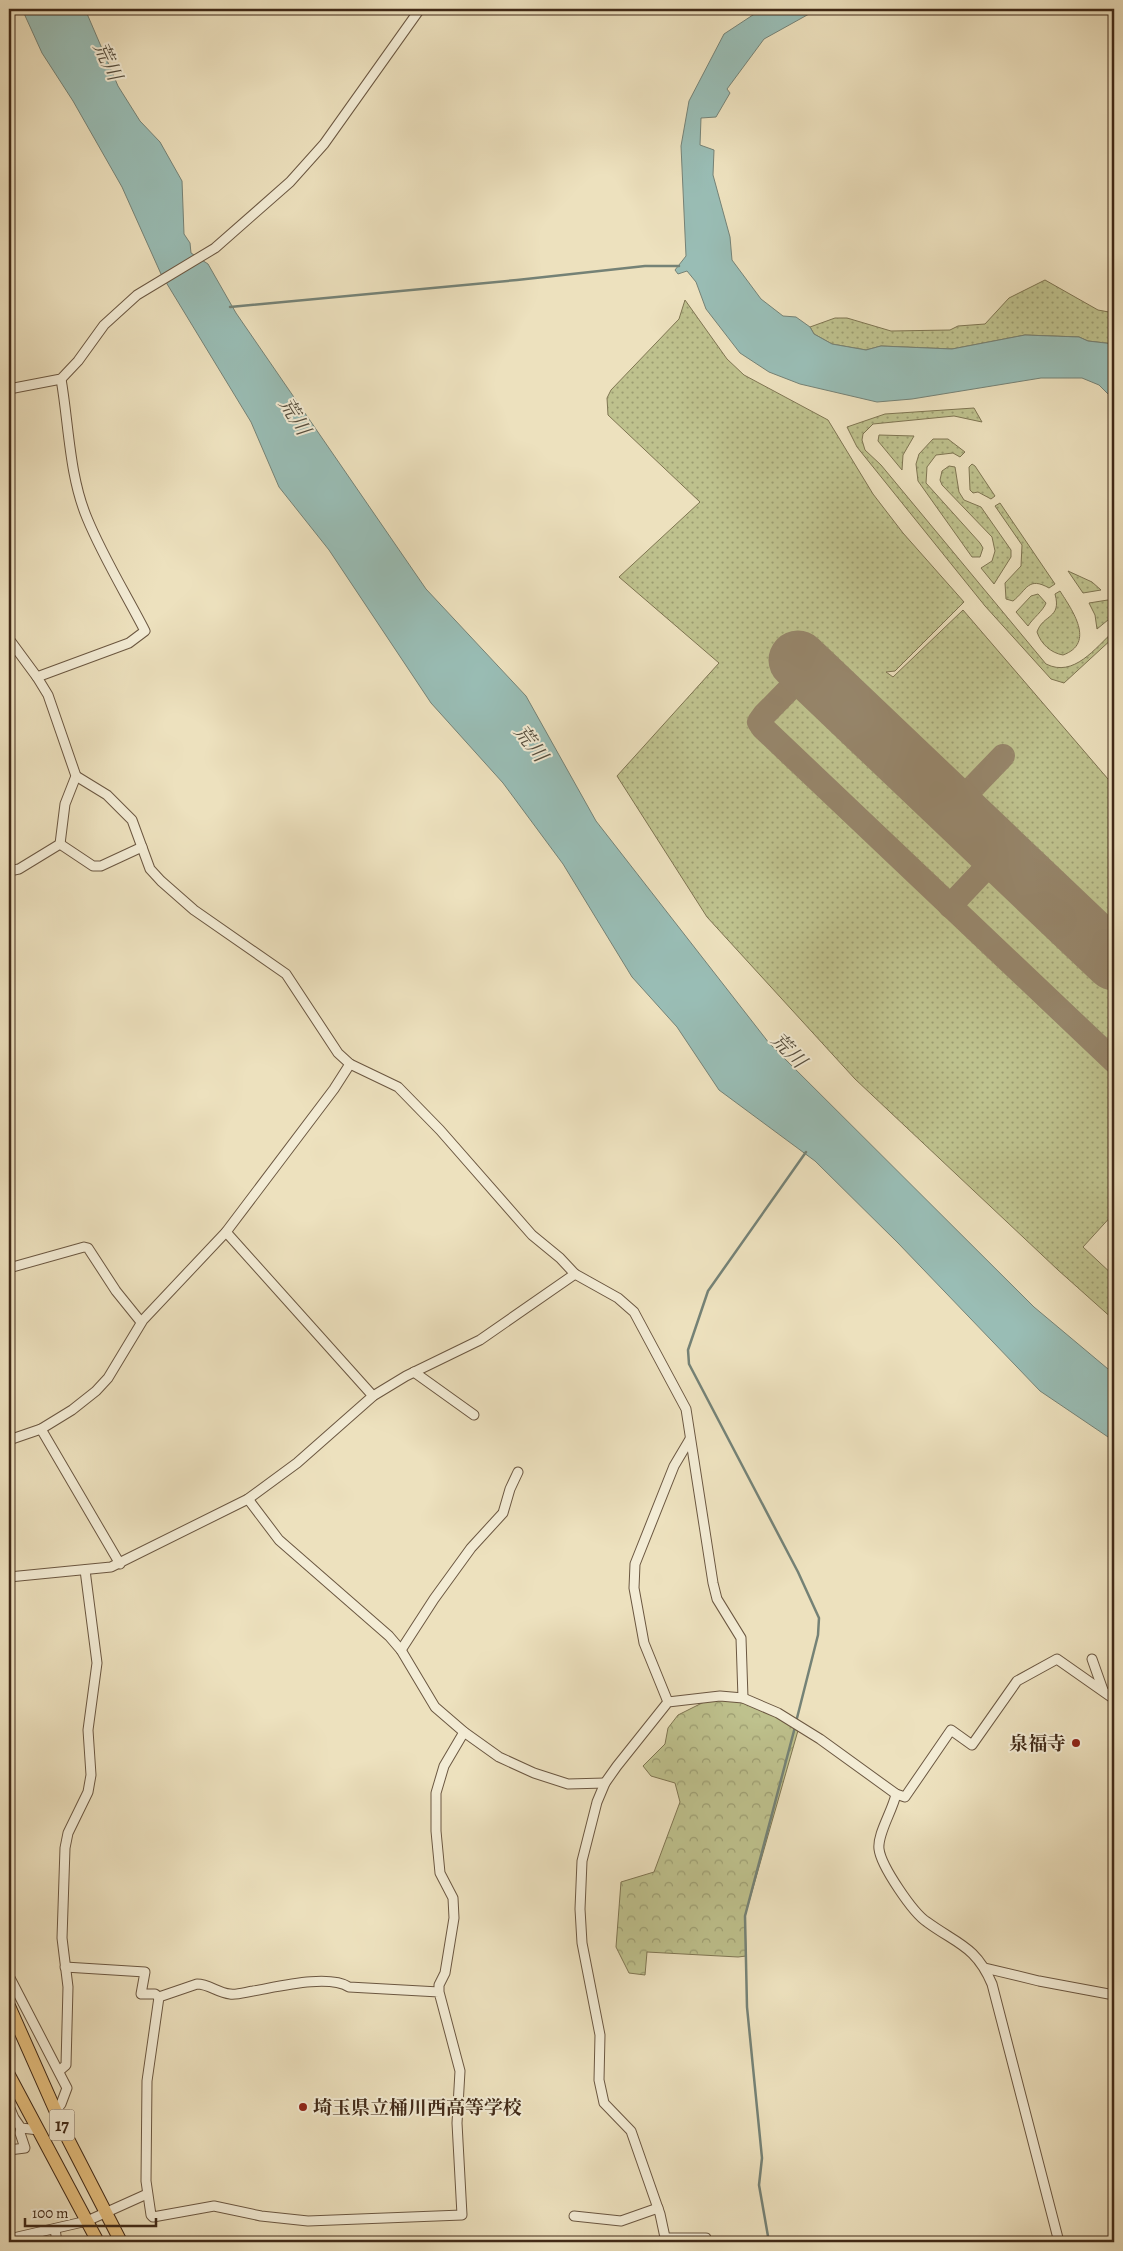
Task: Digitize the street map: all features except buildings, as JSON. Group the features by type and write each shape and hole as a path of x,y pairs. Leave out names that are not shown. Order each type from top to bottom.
{"highway":[{"name":"17","path":"9,2006 68,2139 121,2242"},
{"name":"17","path":"9,2075 98,2242"}],"street":[{"path":"9,389 61,379 78,361 104,325 137,295 215,248 290,182 324,144 420,9"},
{"path":"37,676 130,643 145,631 87,517 69,450 61,379"},
{"path":"9,639 37,676 48,695 76,776 107,795 132,820 150,869 194,910 286,974 325,1036 338,1053 350,1064 398,1087 440,1130 532,1235 560,1258 575,1274 618,1298 634,1312 686,1409 701,1516 717,1599 741,1638 743,1698"},
{"path":"60,844 65,804 76,776"},
{"path":"60,844 93,866 101,866 142,847"},
{"path":"9,871 19,869 60,844"},
{"path":"9,1440 41,1429 72,1410 96,1391 108,1378 141,1322 226,1232 334,1089 350,1064"},
{"path":"226,1232 373,1396"},
{"path":"9,1268 84,1247 88,1248 116,1291 141,1322"},
{"path":"9,1577 112,1567 248,1499 297,1463 373,1396 414,1372 480,1340 575,1274"},
{"path":"414,1372 474,1415"},
{"path":"41,1429 120,1564"},
{"path":"668,1702 644,1643 634,1588 635,1564 674,1466 690,1439"},
{"path":"401,1650 434,1598 471,1548 503,1513 510,1489 518,1472"},
{"path":"248,1499 279,1540 389,1636 401,1650 435,1707 464,1732 499,1757 534,1774 568,1784 605,1783"},
{"path":"59,2071 66,2064 68,1987 62,1938 65,1848 68,1833 88,1792 91,1775 88,1730 97,1663 85,1570"},
{"path":"707,2242 706,2238 666,2240 658,2208 631,2131 604,2103 599,2080 600,2035 582,1943 580,1909 582,1861 597,1802 605,1783 668,1702 720,1696 743,1698 778,1713 820,1739 896,1794 905,1797 951,1730 972,1745 1016,1681 1057,1659 1104,1690 1114,1699"},
{"path":"1092,1659 1104,1690"},
{"path":"159,1997 147,2081 147,2194 153,2217 214,2206 261,2216 308,2221 462,2215 457,2123 460,2071 439,1992 439,1985 445,1973 454,1918 453,1898 440,1873 436,1831 436,1793 444,1766 464,1732"},
{"path":"896,1794 879,1848 887,1871 925,1922 966,1947 985,1968 992,1984 1059,2242"},
{"path":"65,1967 145,1972 141,1994 155,1994 159,1997"},
{"path":"985,1968 1039,1981 1114,1995"},
{"path":"9,1976 67,2088 61,2104 56,2110"},
{"path":"159,1997 196,1984 229,1994 292,1985 332,1982 341,1982 348,1987 439,1992"},
{"path":"9,2106 21,2128 20,2133 25,2148 9,2150"},
{"path":"21,2128 39,2130"},
{"path":"9,2239 87,2221 147,2194"},
{"path":"574,2216 621,2220 658,2208"},
{"path":"55,2229 57,2242"}],"green space":[{"path":"1045,280 1098,310 1114,313 1114,344 1088,341 1079,337 1025,335 952,349 881,346 866,350 832,344 814,334 810,327 835,318 847,318 891,331 950,330 958,326 985,324 1009,298"},
{"path":"685,300 727,359 744,375 828,420 873,494 903,533 964,602 895,671 886,672 893,677 963,610 1114,786 1114,939 805,648 784,668 792,675 748,722 1114,1071 1114,1213 1083,1247 1114,1276 1114,1320 1058,1270 855,1079 707,917 617,776 719,663 619,577 700,502 608,415 607,398 611,390 679,319"},
{"path":"974,408 982,422 954,416 873,424 863,434 862,440 865,450 881,465 1046,664 1066,667 1075,664 1092,653 1114,631 1114,637 1064,683 1051,679 985,606 857,447 847,427 885,414"},
{"path":"879,435 914,436 903,455 902,470 878,441"},
{"path":"933,439 948,439 965,452 960,457 953,453 936,455 927,467 926,483 980,543 983,548 980,557 972,557 918,481 916,464 919,454"},
{"path":"972,464 995,496 991,499 978,492 973,493 970,490 969,467"},
{"path":"949,466 955,467 959,492 964,500 981,507 1011,550 1011,557 994,584 981,568 992,561 995,551 992,537 942,485 940,480 942,471"},
{"path":"1000,503 1055,584 1049,588 1036,583 1032,584 1013,601 1006,599 1005,583 1021,566 1022,545 995,506"},
{"path":"1068,571 1092,582 1101,590 1083,593"},
{"path":"1060,591 1075,616 1080,634 1078,643 1073,650 1063,655 1047,647 1037,632 1043,622 1054,612 1056,608 1055,594"},
{"path":"1038,594 1046,603 1028,626 1016,612 1031,596"},
{"path":"1114,599 1114,615 1097,629 1095,615 1089,603"},
{"path":"803,686 984,860 951,896 768,722"},
{"path":"995,870 1114,983 1114,1050 961,907"},
{"path":"716,1696 743,1698 799,1727 745,1916 746,1956 647,1952 645,1975 629,1973 616,1947 621,1882 654,1872 680,1802 675,1783 651,1776 643,1766 665,1744 668,1728 678,1715"}],"water":[{"name":"荒川","path":"22,9 85,9 118,86 140,121 160,142 182,181 184,234 190,243 191,253 208,264 236,313 426,589 526,696 596,821 769,1043 1034,1307 1114,1374 1114,1441 1040,1391 898,1243 815,1161 719,1090 677,1027 632,977 563,864 503,783 431,703 329,550 279,487 251,422 161,274 122,187 73,101 42,53"},
{"path":"762,9 818,9 764,39 727,89 730,93 716,117 701,118 700,145 714,150 713,175 730,237 732,260 761,299 783,316 796,317 810,327 814,334 832,344 866,350 881,346 952,349 1025,335 1079,337 1088,341 1114,344 1114,400 1099,385 1082,378 1041,378 912,399 877,402 800,384 769,372 740,353 706,309 696,282 687,271 678,274 675,270 686,256 681,146 689,101 724,34"}],"waterway":[{"path":"230,307 645,266 679,266"},
{"path":"796,1722 818,1635 819,1618 798,1572 689,1364 688,1350 708,1291 806,1152"},
{"path":"769,2242 759,2185 762,2158 747,2007 745,1916 795,1727"}],"taxiway":[{"path":"808,670 764,715 759,722 763,728 1114,1061"},
{"path":"953,808 1003,756"},
{"path":"950,906 1000,853"}],"runway":[{"path":"798,660 1114,961"}],"place":[{"name":"泉福寺","path":"1076,1743"},
{"name":"埼玉県立桶川西高等学校","path":"303,2107"}]}
